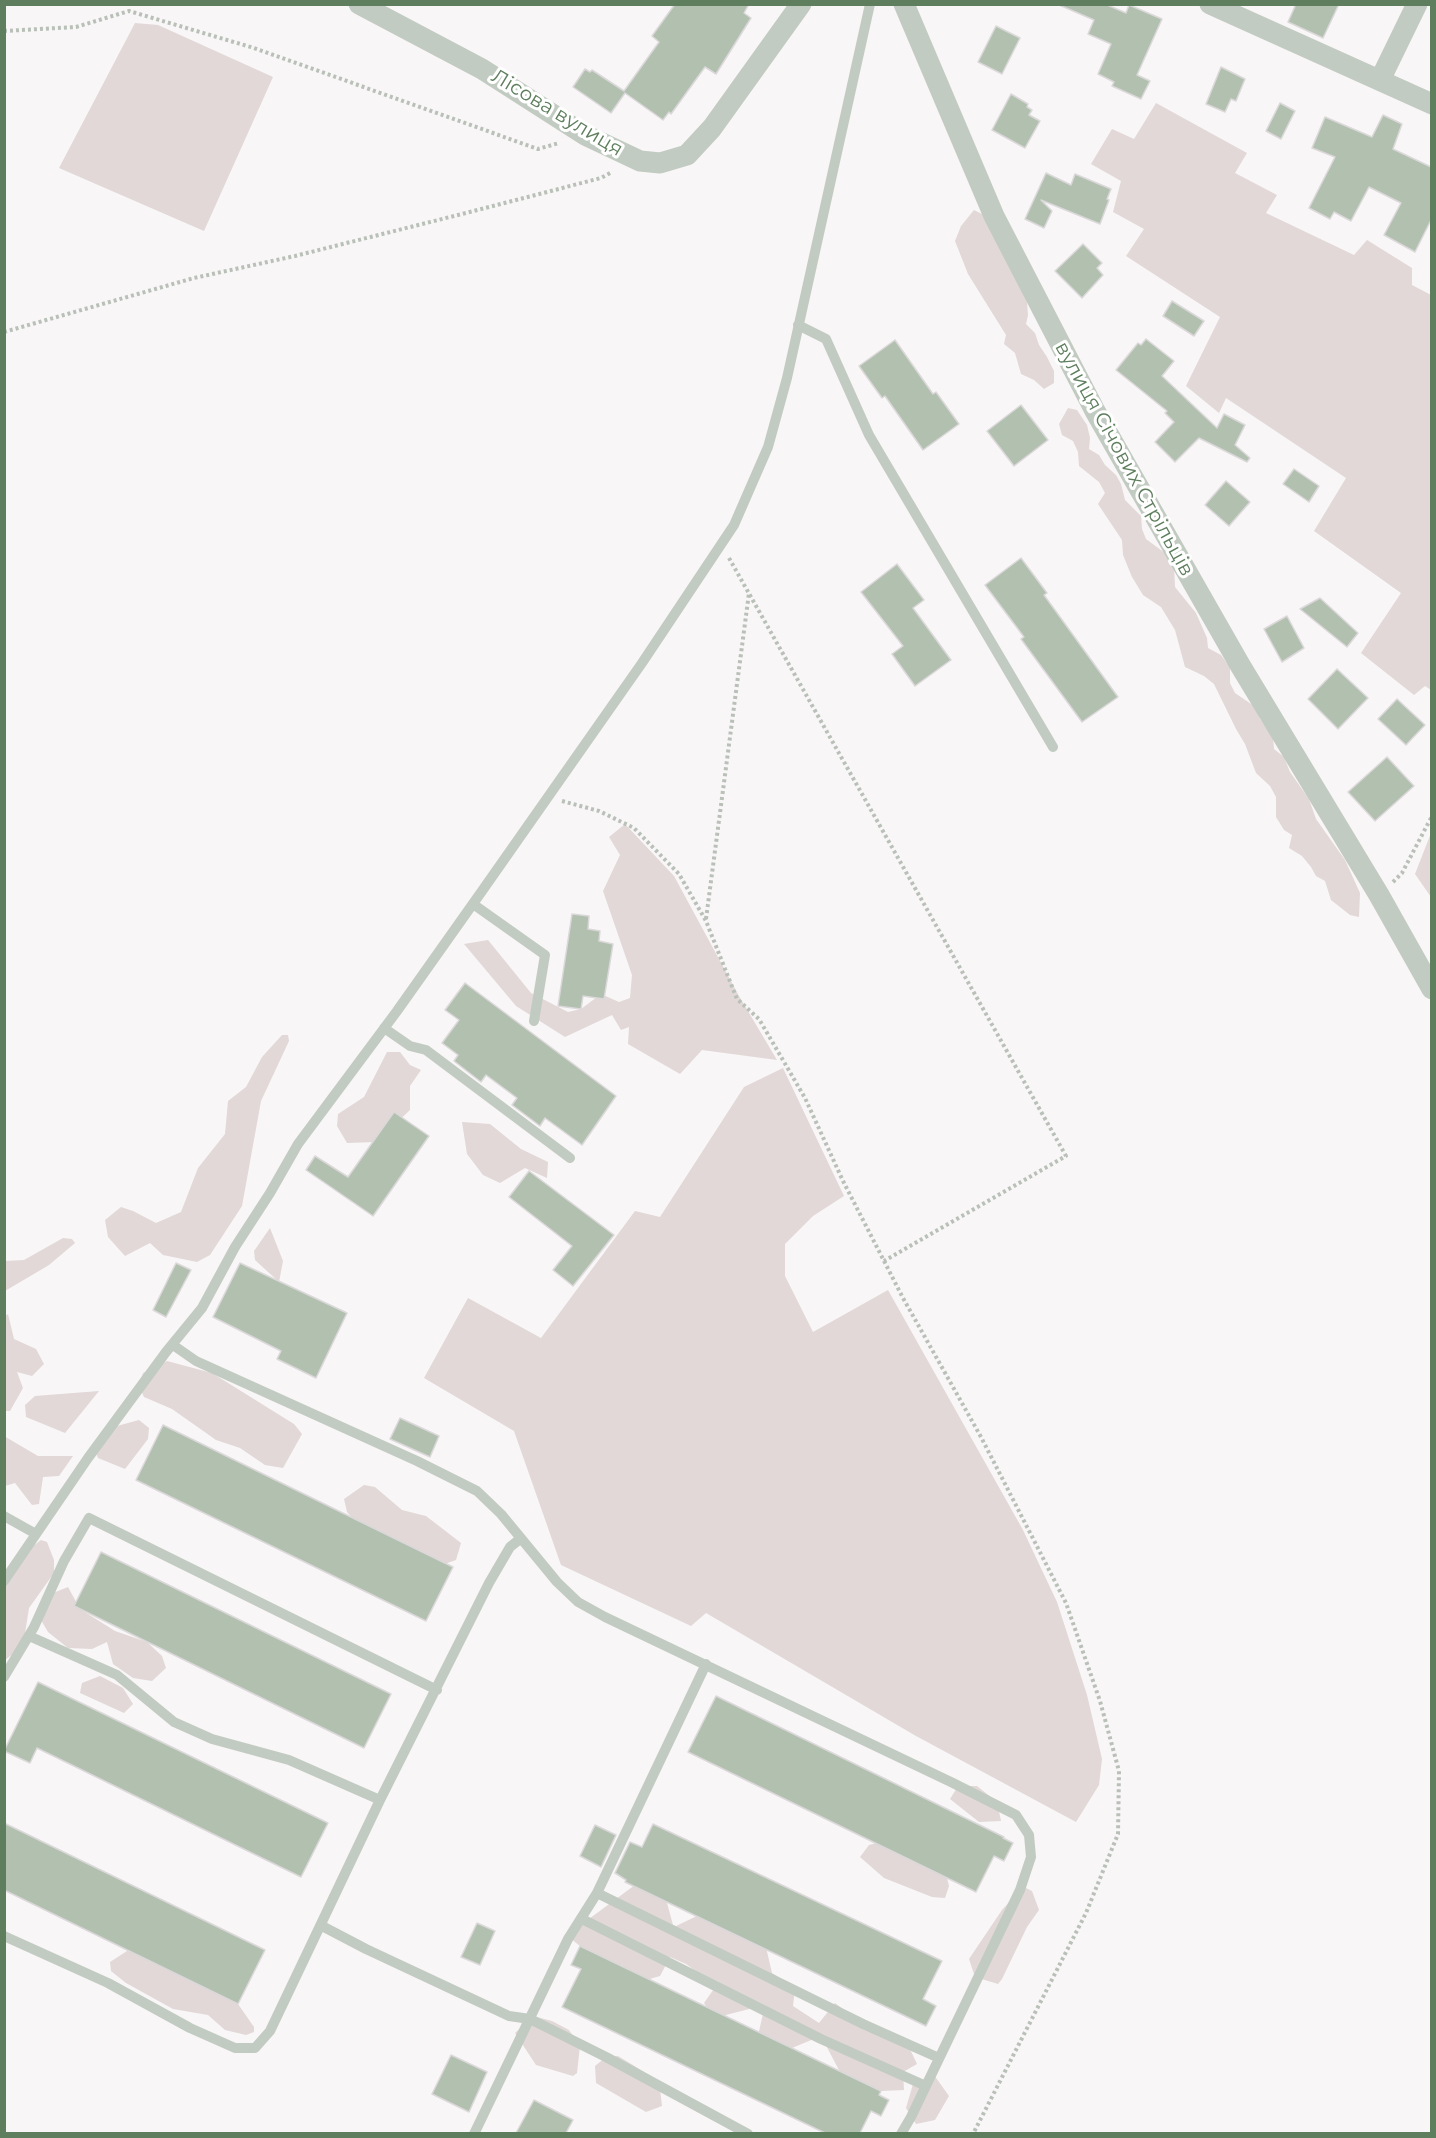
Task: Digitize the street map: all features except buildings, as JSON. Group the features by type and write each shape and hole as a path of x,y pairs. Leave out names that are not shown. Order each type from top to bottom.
{"street":[{"name":"Лісова вулиця","path":"359,4 482,69 585,135 639,161 660,163 687,155 712,128 801,4"},
{"name":"вулиця Січових Стрільців","path":"904,4 994,216 1095,411 1240,665 1379,894 1431,989"},
{"path":"1210,4 1431,104"},
{"path":"1380,81 1417,4"}],"lane":[{"path":"6,1574 88,1458 202,1308 235,1246 270,1193 298,1144 473,904 642,663 734,525 768,447 787,378 870,4"},
{"path":"798,325 826,339 869,435 1053,747"},
{"path":"473,904 545,955 534,1022"},
{"path":"384,1028 410,1046 426,1050 570,1158"},
{"path":"173,1345 196,1360 477,1491 501,1514 557,1582 578,1602 1016,1815 1029,1835 1031,1857 1020,1890 901,2133"},
{"path":"4,1516 36,1534"},
{"path":"4,1677 29,1636 64,1561 89,1518 437,1690"},
{"path":"4,1936 108,1983 190,2028 235,2048 255,2048 270,2031 380,1800 489,1583 510,1547 520,1539"},
{"path":"29,1636 117,1675 174,1722 212,1739 289,1760 380,1800"},
{"path":"474,2133 568,1939 597,1893 706,1664"},
{"path":"597,1893 863,2024 939,2058"},
{"path":"582,1919 821,2039 926,2086"},
{"path":"321,1926 509,2016 530,2019 748,2133"}],"path":[{"path":"4,31 76,27 129,11 254,48 538,149 585,135"},
{"path":"4,332 194,278 295,256 601,178 635,159"},
{"path":"721,544 1066,1156 884,1261"},
{"path":"706,921 749,592"},
{"path":"546,797 599,811 634,828 679,874 706,921 737,999 759,1019 805,1098 843,1181 903,1298 981,1437 1066,1603 1100,1701 1119,1771 1118,1834 1086,1913 974,2133"},
{"path":"1379,894 1402,873 1431,816"}],"shaded area":[{"path":"135,23 158,25 273,77 204,231 59,168"},
{"path":"1156,103 1247,153 1235,173 1277,195 1266,213 1354,255 1367,240 1412,268 1412,285 1431,295 1431,690 1425,686 1414,695 1361,653 1401,593 1314,531 1346,478 1226,398 1219,413 1186,386 1220,317 1126,256 1144,229 1113,212 1121,181 1091,164 1112,129 1134,139"},
{"path":"974,210 986,216 1027,302 1026,324 1035,333 1054,371 1054,383 1044,389 1034,380 1021,374 1015,353 1004,344 1006,335 968,274 955,241 961,226"},
{"path":"1068,408 1077,410 1087,425 1090,438 1089,449 1099,455 1105,465 1116,475 1125,500 1141,516 1146,539 1169,556 1174,565 1175,587 1196,613 1207,638 1208,648 1221,655 1230,667 1230,683 1235,693 1257,708 1260,719 1273,737 1274,749 1284,757 1290,772 1309,799 1316,819 1345,860 1360,893 1359,917 1350,915 1331,900 1325,881 1316,876 1302,856 1289,848 1292,835 1284,830 1276,817 1276,797 1270,786 1256,773 1245,744 1214,684 1204,676 1185,667 1175,630 1161,607 1143,595 1132,577 1123,555 1122,540 1098,504 1105,493 1099,482 1079,466 1078,452 1073,441 1062,435 1059,424"},
{"path":"625,824 674,876 739,996 777,1060 702,1050 680,1074 628,1044 629,1027 621,1030 612,1015 565,1037 516,1006 464,944 488,940 531,993 568,1012 581,1009 601,994 619,1002 630,998 632,975 603,891 620,855 609,837"},
{"path":"1431,833 1432,897 1415,874"},
{"path":"282,1035 288,1035 289,1041 261,1101 242,1206 210,1255 197,1262 163,1255 150,1243 125,1256 108,1237 105,1220 121,1207 156,1223 181,1212 198,1168 225,1134 228,1101 246,1087 262,1057"},
{"path":"387,1052 400,1052 410,1065 421,1070 410,1086 410,1110 376,1142 347,1143 337,1126 338,1114 364,1097"},
{"path":"783,1068 844,1196 813,1216 785,1244 785,1276 813,1332 888,1290 1023,1530 1057,1602 1087,1695 1102,1759 1099,1785 1076,1822 916,1736 706,1613 691,1626 561,1565 514,1431 424,1378 468,1298 541,1338 635,1211 660,1217 744,1087"},
{"path":"462,1122 490,1124 521,1149 548,1162 547,1178 525,1168 500,1183 483,1175 467,1154"},
{"path":"270,1228 283,1261 279,1282 255,1260 254,1251"},
{"path":"63,1238 72,1239 75,1243 49,1265 5,1291 5,1261 24,1260"},
{"path":"8,1314 14,1339 36,1349 44,1364 32,1376 17,1372 23,1388 10,1411 5,1411 4,1317"},
{"path":"167,1361 212,1373 294,1424 302,1434 283,1468 265,1465 240,1448 216,1440 172,1409 144,1397 139,1386 143,1373"},
{"path":"99,1391 65,1433 26,1417 25,1405 35,1396"},
{"path":"139,1420 149,1428 148,1439 125,1469 98,1458 93,1444 106,1429"},
{"path":"4,1436 38,1456 73,1456 59,1476 43,1477 39,1504 32,1505 15,1483 5,1486"},
{"path":"364,1485 375,1487 402,1510 426,1516 461,1543 456,1560 436,1567 360,1527 347,1512 344,1499"},
{"path":"41,1540 47,1542 54,1560 54,1573 29,1608 23,1646 5,1660 5,1579 29,1549"},
{"path":"68,1587 80,1609 115,1631 147,1642 162,1656 166,1668 152,1681 133,1678 113,1664 107,1642 92,1649 68,1648 48,1632 38,1615 43,1597"},
{"path":"100,1676 123,1688 133,1704 124,1713 80,1693 82,1683"},
{"path":"958,1786 977,1786 997,1802 1001,1821 979,1822 950,1799"},
{"path":"888,1840 946,1874 949,1886 945,1898 932,1897 884,1878 860,1857 869,1845"},
{"path":"643,1879 663,1888 673,1925 676,1926 720,1905 765,1943 772,1973 795,1988 793,2006 819,2023 835,2003 863,2024 907,2043 917,2064 903,2072 904,2090 881,2091 840,2072 821,2036 775,2055 757,2040 765,2005 714,2018 704,2003 716,1986 686,1964 670,1957 660,1976 636,1983 622,1965 596,1965 570,1938 570,1933"},
{"path":"1026,1888 1032,1891 1039,1910 1027,1927 1002,1979 998,1984 975,1977 969,1959 1002,1910 1020,1890"},
{"path":"127,1951 146,1954 238,2004 254,2027 254,2032 246,2035 225,2030 208,2015 173,2009 126,1983 111,1971 110,1962"},
{"path":"533,2016 552,2021 569,2030 580,2046 577,2073 573,2076 536,2065 515,2033"},
{"path":"618,2056 659,2081 662,2106 646,2112 596,2083 595,2066 606,2057"},
{"path":"934,2075 949,2096 935,2120 916,2124 906,2108 913,2084"}]}
